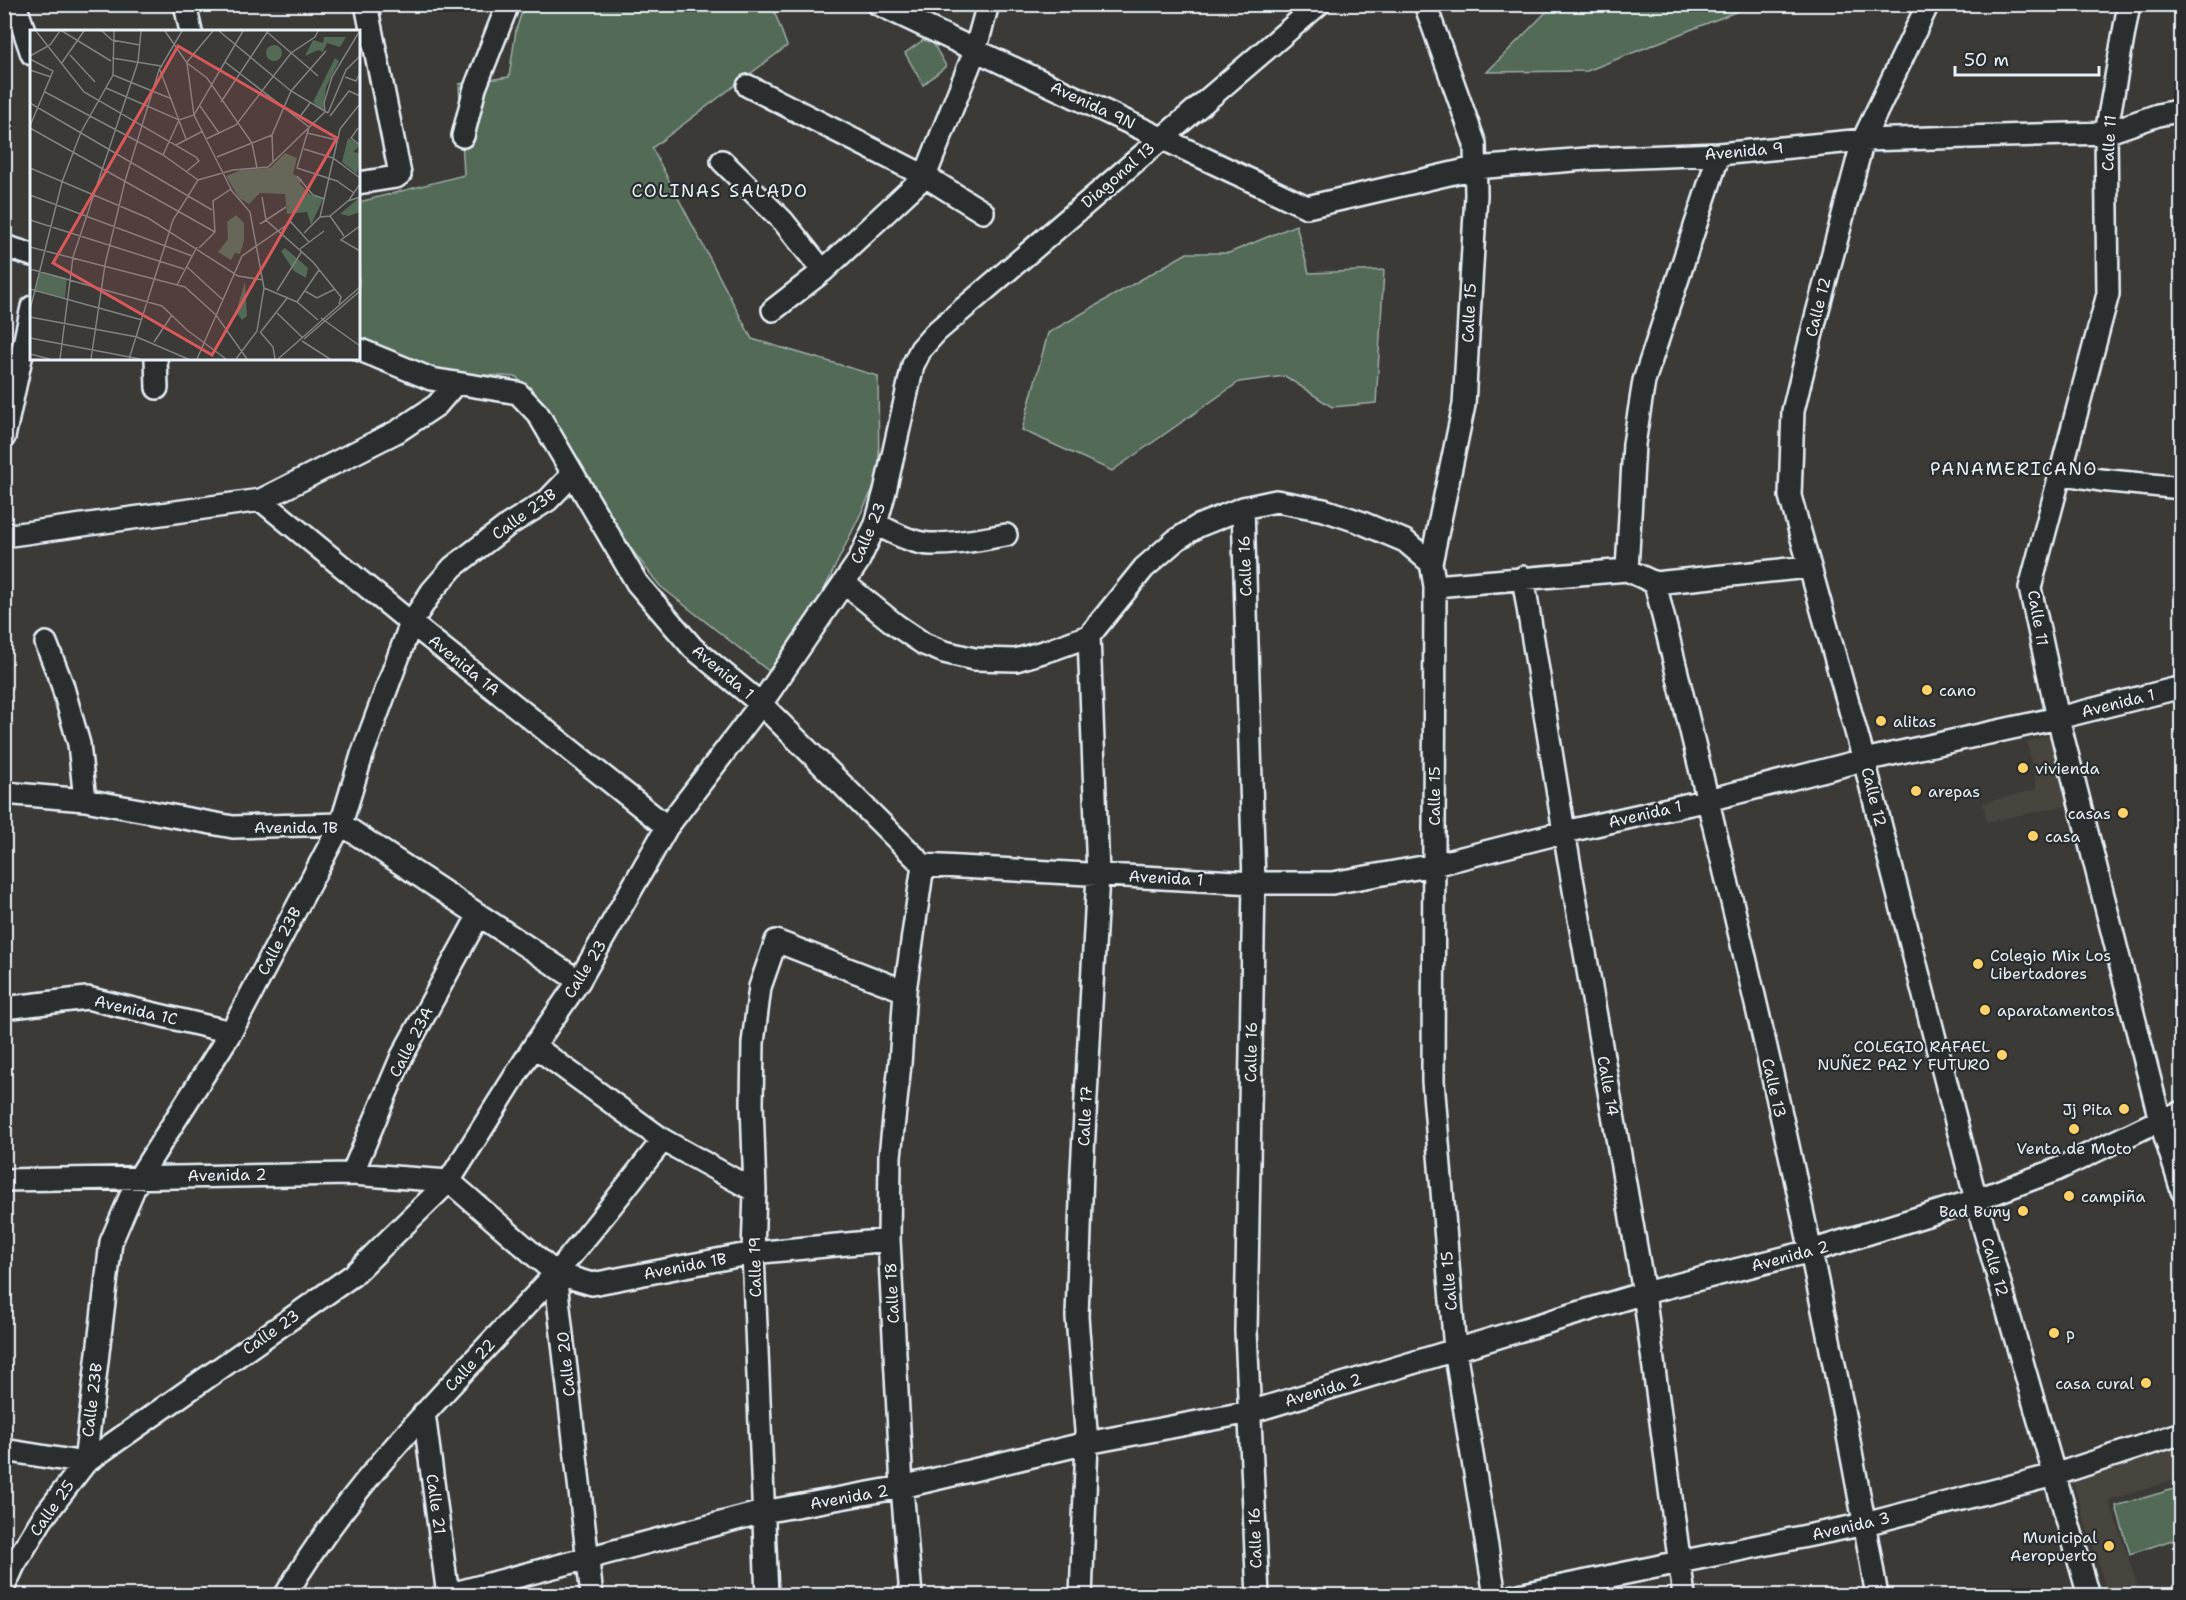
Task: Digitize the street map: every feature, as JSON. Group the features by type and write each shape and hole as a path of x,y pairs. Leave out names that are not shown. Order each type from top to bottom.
{"street":[{"path":"15,4 30,48"},
{"path":"185,4 191,30"},
{"path":"360,183 396,177 400,174 366,4"},
{"path":"464,136 476,88 508,4"},
{"name":"Avenida 9N","path":"878,4 1307,207"},
{"path":"773,310 823,271 926,176 975,51 988,4"},
{"name":"Diagonal 13","path":"921,349 936,332 1318,4"},
{"name":"Calle 15","path":"1425,4 1475,144 1476,195 1464,405 1431,563 1435,586 1432,1082 1455,1350 1496,1596"},
{"name":"Calle 12","path":"1928,4 1863,140 1815,317 1793,411 1790,496 1808,567 1864,760 1976,1200 2089,1596"},
{"name":"Calle 11","path":"2129,4 2106,133 2108,294 2030,588 2058,718 2160,1120 2181,1191"},
{"path":"748,86 926,176 983,212"},
{"name":"Avenida 9","path":"1307,207 1475,168 1586,159 1719,154 1863,140 2106,133 2158,115 2181,110"},
{"path":"1627,570 1634,444 1644,381 1719,154"},
{"path":"722,161 783,221 823,271"},
{"path":"4,246 30,254"},
{"path":"4,437 10,376 30,313"},
{"name":"Calle 23","path":"85,1463 353,1275 449,1181 534,1046 579,981 667,827 761,704 858,562 876,524 914,365 921,349"},
{"name":"Avenida 1","path":"360,350 430,378 518,393 538,414 638,583 693,648 761,704 923,865 1254,883 1332,883 1434,865 1564,832 1708,800 1864,760 2058,718 2181,687"},
{"path":"156,360 158,388"},
{"path":"4,536 261,500 398,431 437,405 455,384"},
{"path":"2059,472 2100,480 2181,488"},
{"name":"Calle 23B","path":"85,1463 111,1242 138,1179 231,1032 341,824 362,755 411,623 432,591 453,567 508,525 548,500 573,474"},
{"name":"Avenida 1A","path":"261,500 667,827"},
{"path":"844,582 924,644 944,652 974,659 1016,660 1089,636 1144,568 1176,540 1198,526 1243,508 1276,501 1324,510 1405,540 1431,563"},
{"name":"Calle 16","path":"1243,508 1254,883 1246,1330 1258,1596"},
{"path":"876,524 928,544 956,543 1006,536"},
{"path":"1435,586 1627,570 1655,583 1808,567"},
{"name":"Calle 14","path":"1523,577 1564,832 1644,1293 1684,1596"},
{"name":"Calle 13","path":"1655,583 1708,800 1811,1251 1877,1596"},
{"name":"Calle 17","path":"1082,1596 1087,1443 1077,1317 1082,1171 1098,874 1089,636"},
{"path":"46,643 62,684 80,744 85,800"},
{"name":"Avenida 1B","path":"4,793 85,800 233,827 341,824 579,981"},
{"name":"Calle 18","path":"911,1596 902,1487 889,1240 890,1156 905,991 923,865"},
{"name":"Calle 23A","path":"352,1174 402,1056 479,915"},
{"name":"Calle 19","path":"767,1596 753,1253 755,1191 752,1103 753,1043 760,987 776,941 905,991"},
{"name":"Avenida 1C","path":"4,1008 87,998 231,1032"},
{"path":"534,1046 663,1140 755,1191"},
{"name":"Avenida 2","path":"446,1595 763,1512 902,1487 1087,1443 1250,1412 1644,1293 1811,1251 1976,1200 2056,1170 2181,1112"},
{"name":"Calle 22","path":"285,1596 312,1553 385,1456 555,1273 663,1140"},
{"name":"Avenida 2","path":"4,1180 352,1174 449,1181"},
{"path":"449,1181 555,1273"},
{"name":"Avenida 1B","path":"555,1273 592,1284 753,1253 889,1240"},
{"name":"Calle 20","path":"555,1273 592,1596"},
{"name":"Calle 21","path":"424,1413 446,1595"},
{"name":"Avenida 3","path":"1514,1596 1865,1524 2054,1475 2181,1433"},
{"path":"4,1450 85,1463"},
{"name":"Calle 25","path":"4,1587 14,1565 42,1519 85,1463"}],"shaded area":[{"path":"2053,734 2070,805 1987,822 1983,803 2037,789 2027,742"},
{"name":"Municipal Aeropuerto","path":"2181,1441 2181,1478 2109,1500 2140,1593 2108,1595 2071,1476"}],"green space":[{"path":"524,5 772,5 787,46 652,148 752,339 878,376 879,476 818,602 771,673 660,586 586,491 517,377 438,372 360,338 360,202 464,175 459,84 509,77 516,30"},
{"path":"1553,5 1753,5 1587,71 1487,72"},
{"path":"929,36 946,66 923,85 905,53"},
{"path":"1296,225 1309,273 1384,270 1376,403 1332,407 1285,376 1239,382 1112,471 1022,430 1048,333 1187,253 1229,253"},
{"path":"2181,1487 2181,1537 2130,1554 2116,1506"}],"place":[{"name":"cano","path":"1927,690"},
{"name":"alitas","path":"1881,721"},
{"name":"vivienda","path":"2023,768"},
{"name":"arepas","path":"1916,791"},
{"name":"casas","path":"2123,813"},
{"name":"casa","path":"2033,836"},
{"name":"Colegio Mix Los Libertadores","path":"1978,964"},
{"name":"aparatamentos","path":"1985,1010"},
{"name":"COLEGIO RAFAEL NUÑEZ PAZ Y FUTURO","path":"2002,1055"},
{"name":"Jj Pita","path":"2124,1109"},
{"name":"Venta de Moto","path":"2074,1129"},
{"name":"campiña","path":"2069,1196"},
{"name":"Bad Buny","path":"2023,1211"},
{"name":"p","path":"2054,1333"},
{"name":"casa cural","path":"2146,1383"},
{"name":"Municipal Aeropuerto","path":"2109,1546"}],"district":[{"name":"COLINAS SALADO","path":"720,191"},
{"name":"PANAMERICANO","path":"2014,469"}]}
